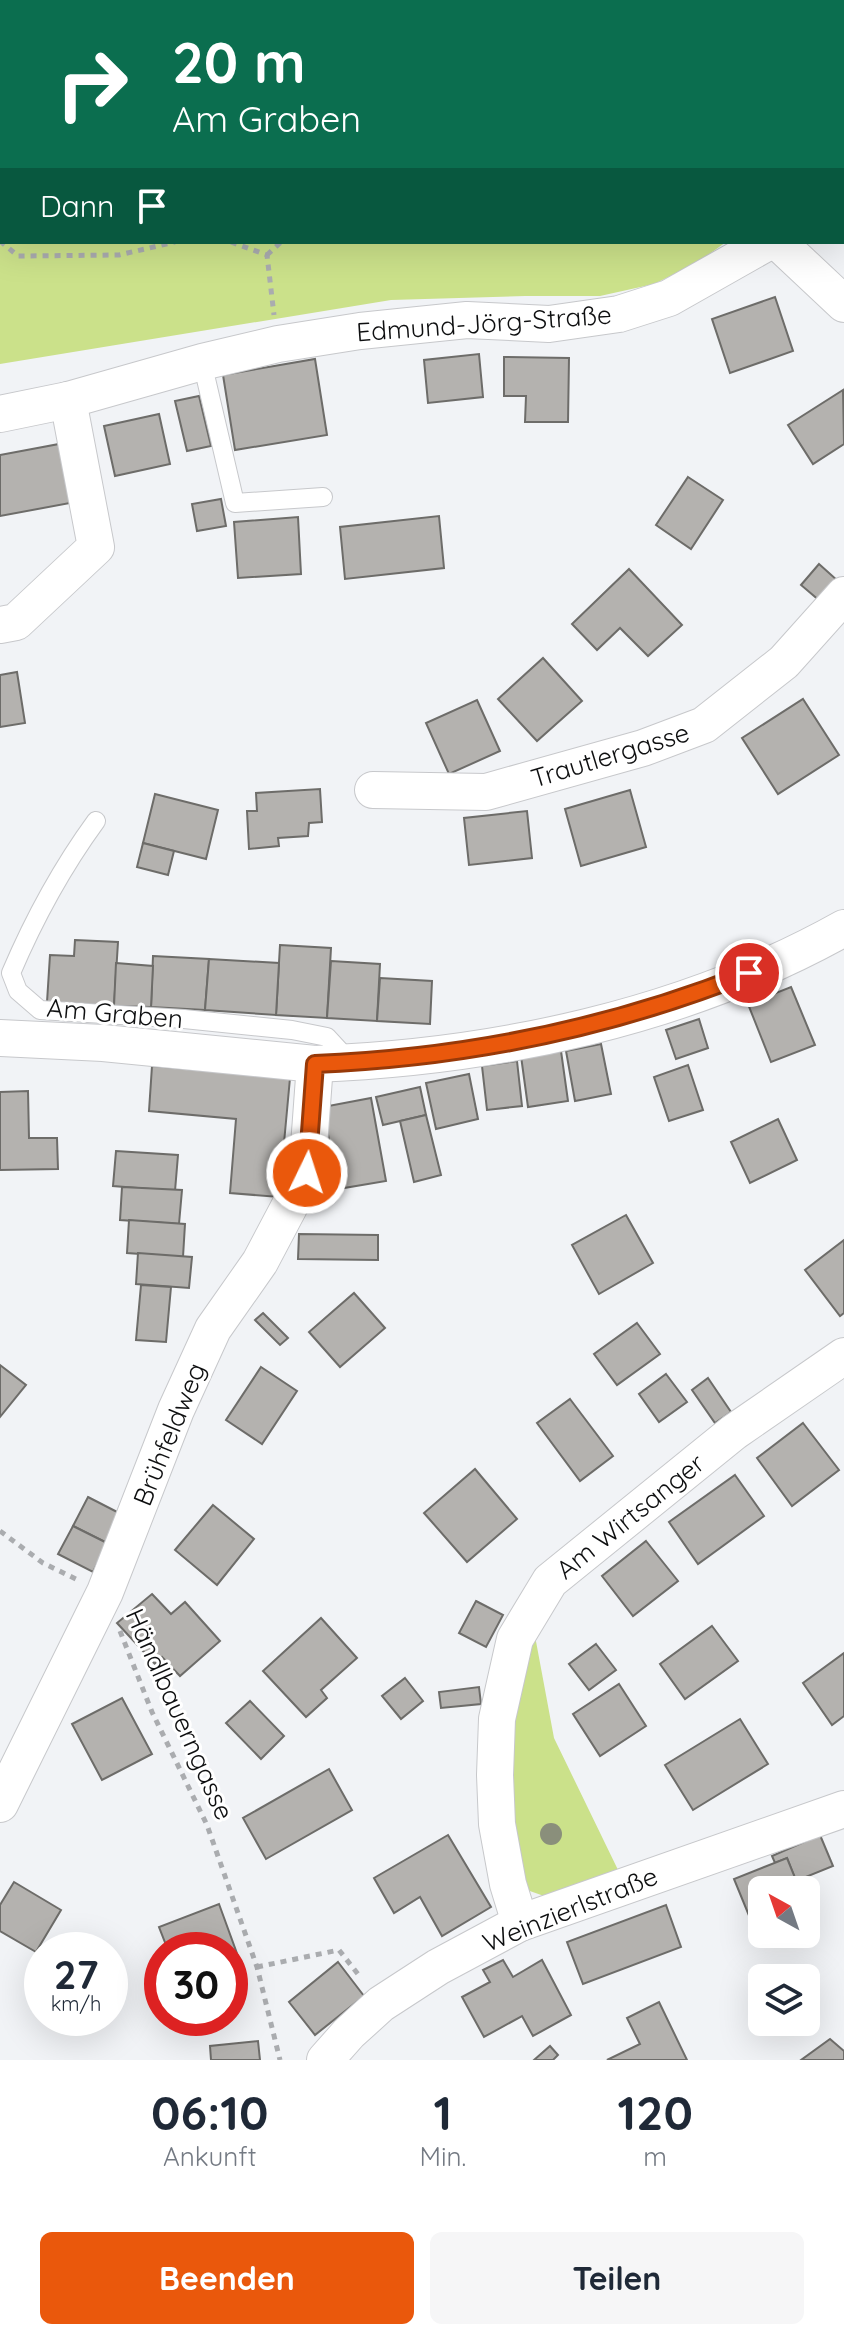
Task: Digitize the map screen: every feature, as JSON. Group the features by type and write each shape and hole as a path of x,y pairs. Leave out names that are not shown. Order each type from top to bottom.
{"street":[{"name":"Edmund-Jörg-Straße","path":"0,414 68,400 278,344 360,331 467,320 549,324 619,314 669,298 764,244"},
{"path":"780,244 844,304"},
{"path":"0,625 16,622 96,547 68,400"},
{"name":"Trautlergasse","path":"373,790 486,792 643,748 704,725 784,662 844,595"},
{"name":"Am Graben","path":"0,1038 103,1043 333,1063 496,1046 611,1021 691,996 792,957 844,928"},
{"name":"Brühfeldweg","path":"0,1804 105,1592 176,1410 213,1329 260,1262 307,1173 333,1063"},
{"name":"Am Wirtsanger","path":"520,1923 508,1884 497,1824 495,1775 497,1719 515,1639 550,1581 734,1432 844,1356"},
{"name":"Weinzierlstraße","path":"325,2060 381,2004 438,1967 520,1923 844,1809"}],"lane":[{"path":"202,362 235,503 323,497"},
{"name":"Am Graben","path":"96,821 68,860 27,936 11,973 18,991 40,1010 193,1020 292,1030 327,1037 333,1063"}],"path":[{"path":"4,244 18,256 119,255 166,244"},
{"path":"237,244 267,255"},
{"path":"267,255 279,244"},
{"path":"267,255 278,344"},
{"name":"Händlbauerngasse","path":"0,1531 43,1563 105,1592 152,1712 207,1825 257,1967 280,2060"},
{"path":"257,1967 339,1950 381,2004"}],"green space":[{"path":"0,244 723,244 697,263 654,284 600,296 391,300 0,364"},
{"path":"535,1636 554,1738 620,1874 544,1896 527,1890 516,1866 511,1713 521,1669"}],"building":[{"path":"775,297 793,351 730,373 712,319"},
{"path":"479,354 483,397 428,403 424,360"},
{"path":"504,357 569,358 568,422 525,422 526,396 504,396"},
{"path":"315,359 327,435 235,450 223,375"},
{"path":"843,390 844,444 813,464 788,425"},
{"path":"199,396 211,446 187,451 175,401"},
{"path":"159,414 170,464 115,476 104,426"},
{"path":"59,444 70,503 0,516 0,455"},
{"path":"688,477 723,500 691,549 656,525"},
{"path":"221,499 226,526 197,531 192,504"},
{"path":"439,516 444,568 345,579 340,527"},
{"path":"298,517 301,574 238,578 234,522"},
{"path":"819,564 838,581 820,601 801,585"},
{"path":"629,569 682,625 648,656 620,628 597,650 572,624"},
{"path":"543,658 582,701 537,741 498,699"},
{"path":"17,672 25,723 0,727 0,675"},
{"path":"803,699 839,755 778,794 742,738"},
{"path":"477,700 500,751 449,774 426,723"},
{"path":"320,789 322,822 309,823 308,836 278,838 279,846 249,849 247,811 257,811 256,793"},
{"path":"630,790 646,847 581,866 565,809"},
{"path":"155,794 218,810 206,859 143,843"},
{"path":"527,811 532,858 469,865 464,818"},
{"path":"143,843 174,851 168,875 137,867"},
{"path":"75,940 118,942 114,1006 47,1002 50,955 74,956"},
{"path":"280,945 331,948 327,1018 276,1015"},
{"path":"153,956 209,959 205,1010 151,1007"},
{"path":"209,959 279,963 276,1015 205,1010"},
{"path":"331,961 380,964 377,1021 327,1018"},
{"path":"116,963 153,966 151,1007 114,1006"},
{"path":"380,978 432,981 430,1024 377,1021"},
{"path":"791,987 815,1045 771,1062 748,1004"},
{"path":"699,1019 708,1048 676,1059 666,1030"},
{"path":"601,1044 611,1094 575,1101 566,1051"},
{"path":"561,1051 568,1101 528,1107 521,1056"},
{"path":"517,1061 522,1106 487,1110 482,1066"},
{"path":"688,1065 703,1110 669,1121 654,1077"},
{"path":"152,1066 290,1078 279,1197 230,1193 236,1119 149,1111"},
{"path":"469,1074 478,1119 436,1129 426,1083"},
{"path":"420,1087 426,1115 383,1125 376,1097"},
{"path":"28,1091 29,1138 57,1138 58,1169 0,1170 0,1092"},
{"path":"371,1098 386,1181 338,1189 323,1107"},
{"path":"426,1115 441,1175 414,1182 400,1121"},
{"path":"778,1119 797,1160 750,1183 731,1142"},
{"path":"116,1151 178,1155 175,1191 113,1186"},
{"path":"122,1187 182,1190 179,1224 120,1220"},
{"path":"626,1215 653,1263 599,1294 572,1245"},
{"path":"129,1220 185,1224 183,1257 127,1253"},
{"path":"299,1234 378,1235 378,1260 298,1259"},
{"path":"844,1240 844,1313 840,1316 805,1270"},
{"path":"138,1253 192,1257 189,1288 136,1284"},
{"path":"141,1285 171,1287 166,1342 136,1340"},
{"path":"354,1293 385,1328 340,1367 309,1332"},
{"path":"263,1313 288,1338 280,1345 255,1320"},
{"path":"637,1323 660,1354 617,1385 594,1354"},
{"path":"0,1365 26,1385 0,1417"},
{"path":"261,1367 297,1391 262,1444 226,1420"},
{"path":"666,1374 687,1402 659,1422 639,1394"},
{"path":"708,1378 731,1412 715,1423 692,1390"},
{"path":"570,1399 613,1456 580,1481 537,1423"},
{"path":"803,1423 839,1470 792,1506 757,1458"},
{"path":"475,1469 517,1519 467,1562 424,1513"},
{"path":"735,1475 764,1516 698,1564 669,1522"},
{"path":"88,1497 123,1515 107,1543 73,1526"},
{"path":"213,1505 254,1539 217,1585 175,1550"},
{"path":"73,1526 107,1543 93,1572 58,1554"},
{"path":"646,1541 678,1581 633,1616 602,1576"},
{"path":"152,1594 171,1614 185,1602 220,1641 180,1676 162,1657 155,1664 117,1623"},
{"path":"476,1601 503,1615 486,1647 459,1633"},
{"path":"321,1618 357,1658 321,1690 327,1698 306,1717 263,1671"},
{"path":"712,1626 738,1661 685,1699 660,1664"},
{"path":"596,1644 616,1670 589,1690 569,1664"},
{"path":"844,1653 844,1716 832,1725 803,1683"},
{"path":"405,1678 423,1701 401,1719 382,1696"},
{"path":"619,1684 646,1726 600,1756 573,1714"},
{"path":"479,1687 481,1704 441,1708 439,1692"},
{"path":"122,1698 152,1754 102,1780 72,1724"},
{"path":"250,1701 284,1736 261,1759 226,1723"},
{"path":"740,1719 768,1764 693,1810 665,1765"},
{"path":"329,1769 352,1810 266,1859 243,1818"},
{"path":"448,1835 491,1907 442,1936 420,1897 394,1913 374,1878"},
{"path":"820,1835 833,1866 808,1876 794,1876 787,1858 775,1863 772,1856"},
{"path":"787,1858 794,1876 748,1876 748,1913 734,1879"},
{"path":"14,1882 61,1910 48,1932 24,1932 24,1945 0,1931 0,1905"},
{"path":"219,1904 229,1932 161,1932 159,1927"},
{"path":"666,1905 681,1947 583,1984 567,1942"},
{"path":"503,1960 513,1977 542,1960 571,2015 533,2036 522,2016 484,2037 462,1997 490,1982 483,1970"},
{"path":"338,1962 364,1996 315,2035 289,2002"},
{"path":"659,2002 687,2060 607,2060 640,2044 627,2018"},
{"path":"830,2039 844,2051 844,2060 801,2060"},
{"path":"258,2041 260,2060 211,2060 210,2046"},
{"path":"550,2046 558,2055 553,2060 534,2060"}],"route":[{"path":"307,1173 315,1064 496,1046 611,1021 691,996 749,973"}]}
